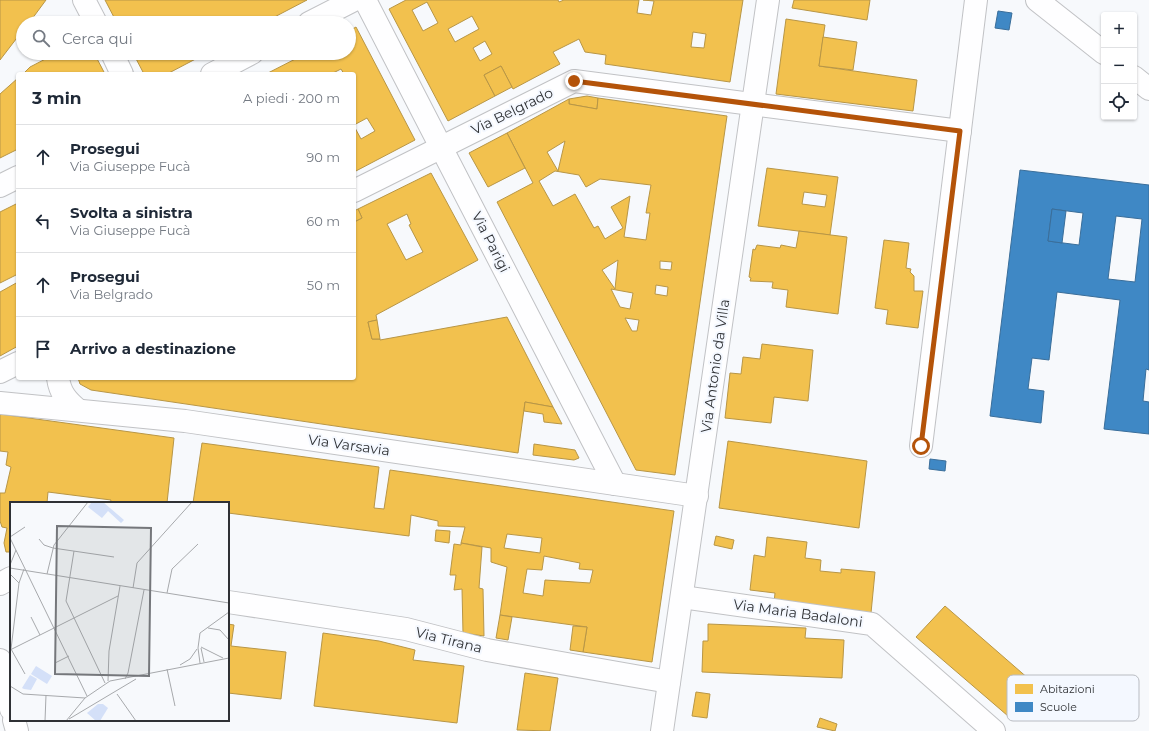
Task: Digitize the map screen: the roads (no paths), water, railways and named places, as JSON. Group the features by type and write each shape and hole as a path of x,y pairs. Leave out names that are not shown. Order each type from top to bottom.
{"street":[{"path":"84,0 92,16"},
{"path":"323,16 354,0"},
{"name":"Via Parigi","path":"365,0 615,484"},
{"name":"Via Antonio da Villa","path":"662,731 768,0"},
{"path":"921,446 976,0"},
{"path":"1037,0 1101,51"},
{"path":"115,60 121,72"},
{"path":"216,72 239,60"},
{"path":"1137,79 1149,89"},
{"name":"Via Belgrado","path":"356,190 441,146 574,81 960,131"},
{"path":"0,186 16,178"},
{"path":"0,372 16,364"},
{"path":"58,380 60,390 64,397 78,410"},
{"name":"Via Varsavia","path":"0,403 185,421 697,496"},
{"path":"0,567 10,571"},
{"path":"0,584 10,579"},
{"name":"Via Maria Badaloni","path":"682,597 872,624 994,731"},
{"name":"Via Tirana","path":"229,602 406,629 487,650 669,682"},
{"path":"0,660 6,696"},
{"path":"14,721 18,731"}]}
